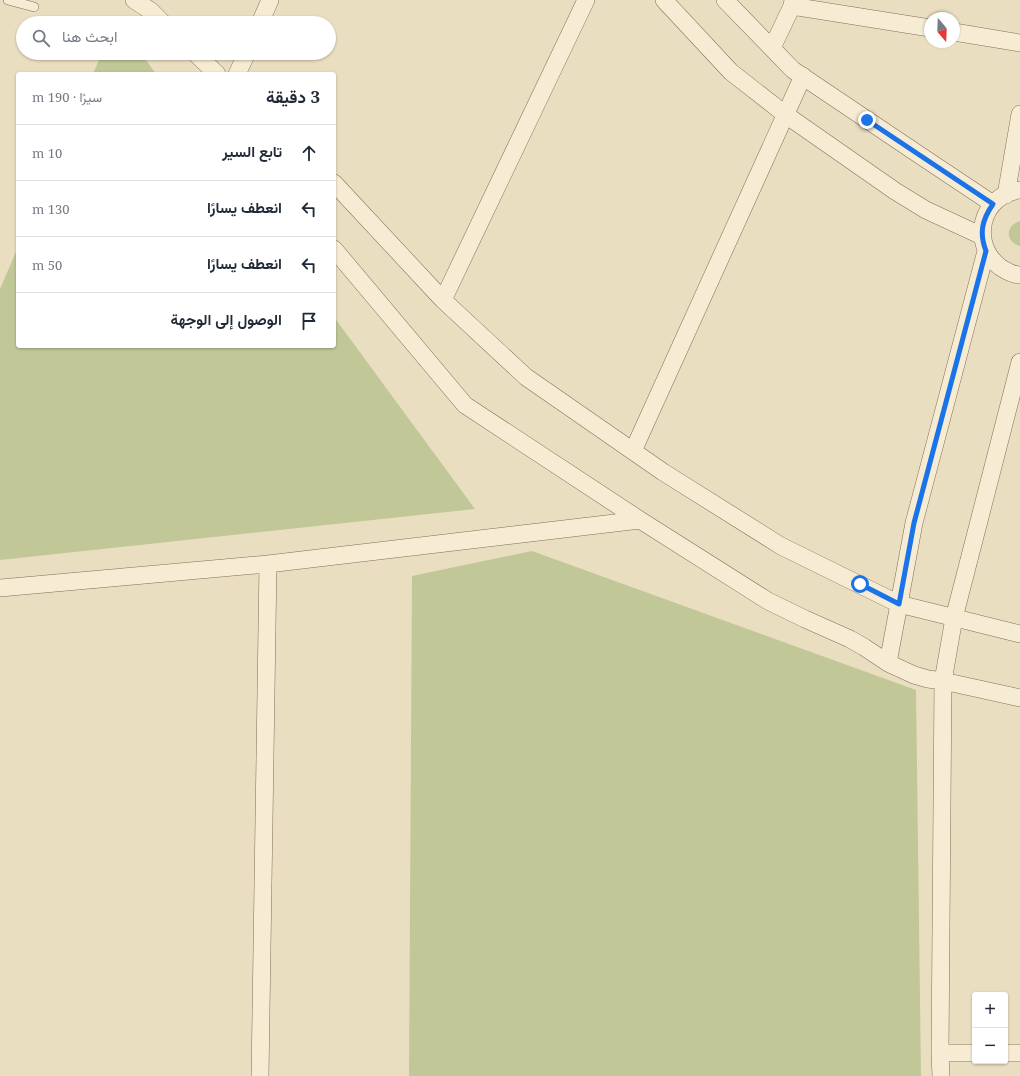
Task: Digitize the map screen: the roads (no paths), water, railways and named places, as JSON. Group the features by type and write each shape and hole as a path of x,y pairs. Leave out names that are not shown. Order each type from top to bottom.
{"street":[{"path":"134,0 156,16"},
{"path":"263,16 270,0"},
{"path":"443,300 586,0"},
{"path":"664,0 731,72 786,115 895,191 984,244 994,262 1005,271 1020,275"},
{"path":"725,0 794,70 918,154 1006,196"},
{"path":"772,48 793,3 924,27"},
{"path":"960,33 1020,43"},
{"path":"202,60 215,72"},
{"path":"238,72 243,60"},
{"path":"633,451 803,76"},
{"path":"888,663 914,523 984,244 983,224 986,213 1006,196 1020,114"},
{"path":"336,185 443,300 526,377 663,472 781,546 899,604 1020,634"},
{"path":"336,251 465,405 640,520 768,601 805,620 850,639 901,670 928,679 1020,698"},
{"path":"941,1076 942,681 954,618 1020,362"},
{"path":"0,588 268,564 640,520"},
{"path":"260,1076 268,564"},
{"path":"940,1053 972,1053"},
{"path":"1008,1053 1020,1053"}],"lane":[{"path":"8,0 34,7"}]}
